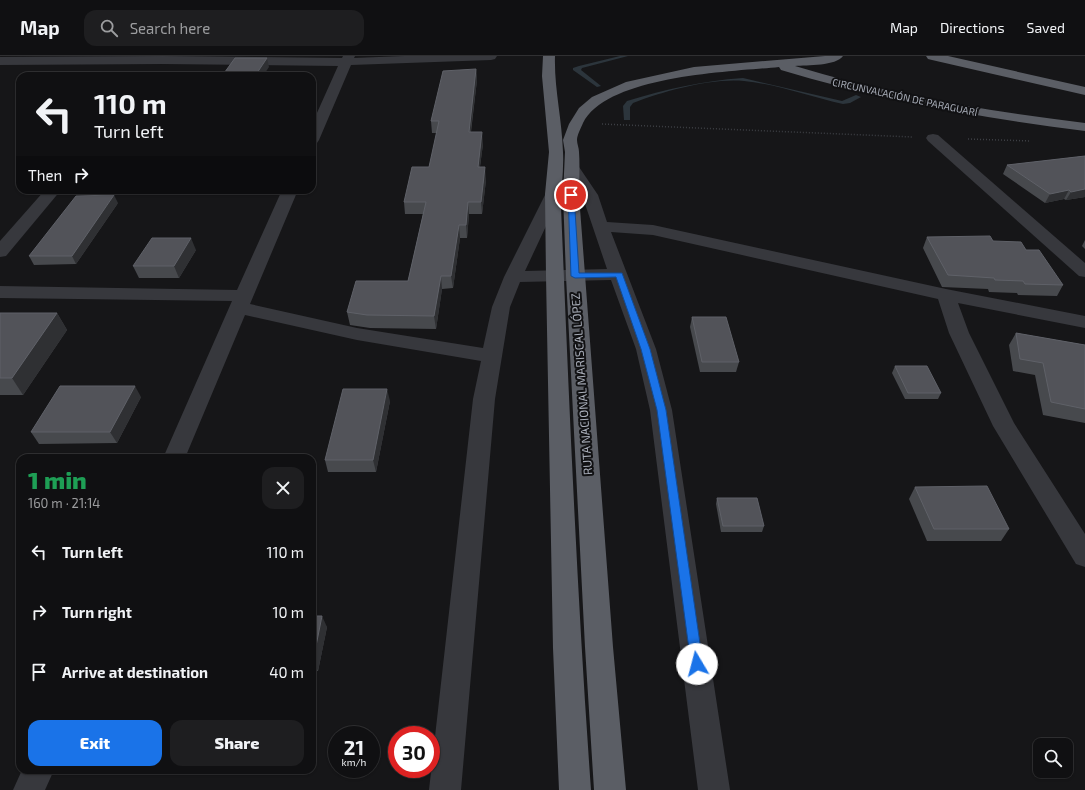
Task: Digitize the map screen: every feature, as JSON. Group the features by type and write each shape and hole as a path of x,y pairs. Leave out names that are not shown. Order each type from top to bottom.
{"highway":[{"name":"RUTA NACIONAL MARISCAL LÓPEZ","path":"549,56 548,76 556,152 553,194 565,276 599,647 610,790"},
{"name":"CIRCUNVALACIÓN DE PARAGUARÍ","path":"752,56 829,81 892,96 1020,119 1085,127"},
{"name":"RUTA NACIONAL MARISCAL LÓPEZ","path":"574,790 567,648 565,276 571,195 572,167 570,140 576,124 584,111 596,100 630,85 694,70 824,60 837,56"},
{"path":"932,56 1085,91"},
{"path":"694,70 781,75 829,81"}],"street":[{"path":"0,61 165,58 347,59 491,56"},
{"path":"544,56 549,56"},
{"path":"154,71 165,58"},
{"path":"316,131 347,59"},
{"path":"933,138 1085,272"},
{"path":"572,167 590,195 646,349 662,410 714,790"},
{"path":"0,252 50,194"},
{"path":"176,454 288,194"},
{"path":"445,790 484,399 501,307 513,277 553,194"},
{"path":"600,226 653,230 946,295 1085,322"},
{"path":"513,277 619,274"},
{"path":"0,292 242,302 357,334 492,356"},
{"path":"946,295 959,333 1004,426 1085,556"},
{"path":"29,790 36,774"}],"path":[{"path":"576,124 1037,141"}],"shaded area":[{"path":"620,56 628,56 582,68 581,70 601,86 597,87 573,70 573,68 579,66"},
{"path":"743,78 842,101 856,95 861,97 850,103 843,104 756,83 744,81 717,81 688,86 633,103 630,107 630,120 624,120 623,106 627,101 684,86 713,81"}],"building":[{"path":"235,58 267,58 258,72 225,72"},
{"path":"476,69 469,132 482,132 478,167 485,167 481,202 468,202 466,225 459,225 451,276 441,276 434,316 367,315 347,312 356,281 408,281 426,202 404,202 412,167 429,167 439,121 431,121 443,71"},
{"path":"1085,156 1085,189 1071,192 1069,190 1050,194 1007,165"},
{"path":"114,195 72,256 29,256 76,196"},
{"path":"990,236 993,241 1021,242 1026,250 1039,250 1063,285 1025,284 1023,281 995,280 994,278 948,275 927,237"},
{"path":"152,238 191,238 174,266 133,266"},
{"path":"0,313 57,313 12,378 0,378"},
{"path":"692,317 726,317 739,362 702,362"},
{"path":"1016,333 1085,345 1085,409 1051,402 1043,363 1020,359"},
{"path":"895,366 927,366 941,393 908,393"},
{"path":"60,386 135,386 110,432 31,432"},
{"path":"343,389 387,389 373,460 325,460"},
{"path":"987,486 1009,529 934,529 915,487"},
{"path":"717,498 757,498 764,526 723,526"},
{"path":"316,616 322,616 316,646"}],"route":[{"path":"571,195 575,276 619,274 646,349 662,410 697,664"}]}
